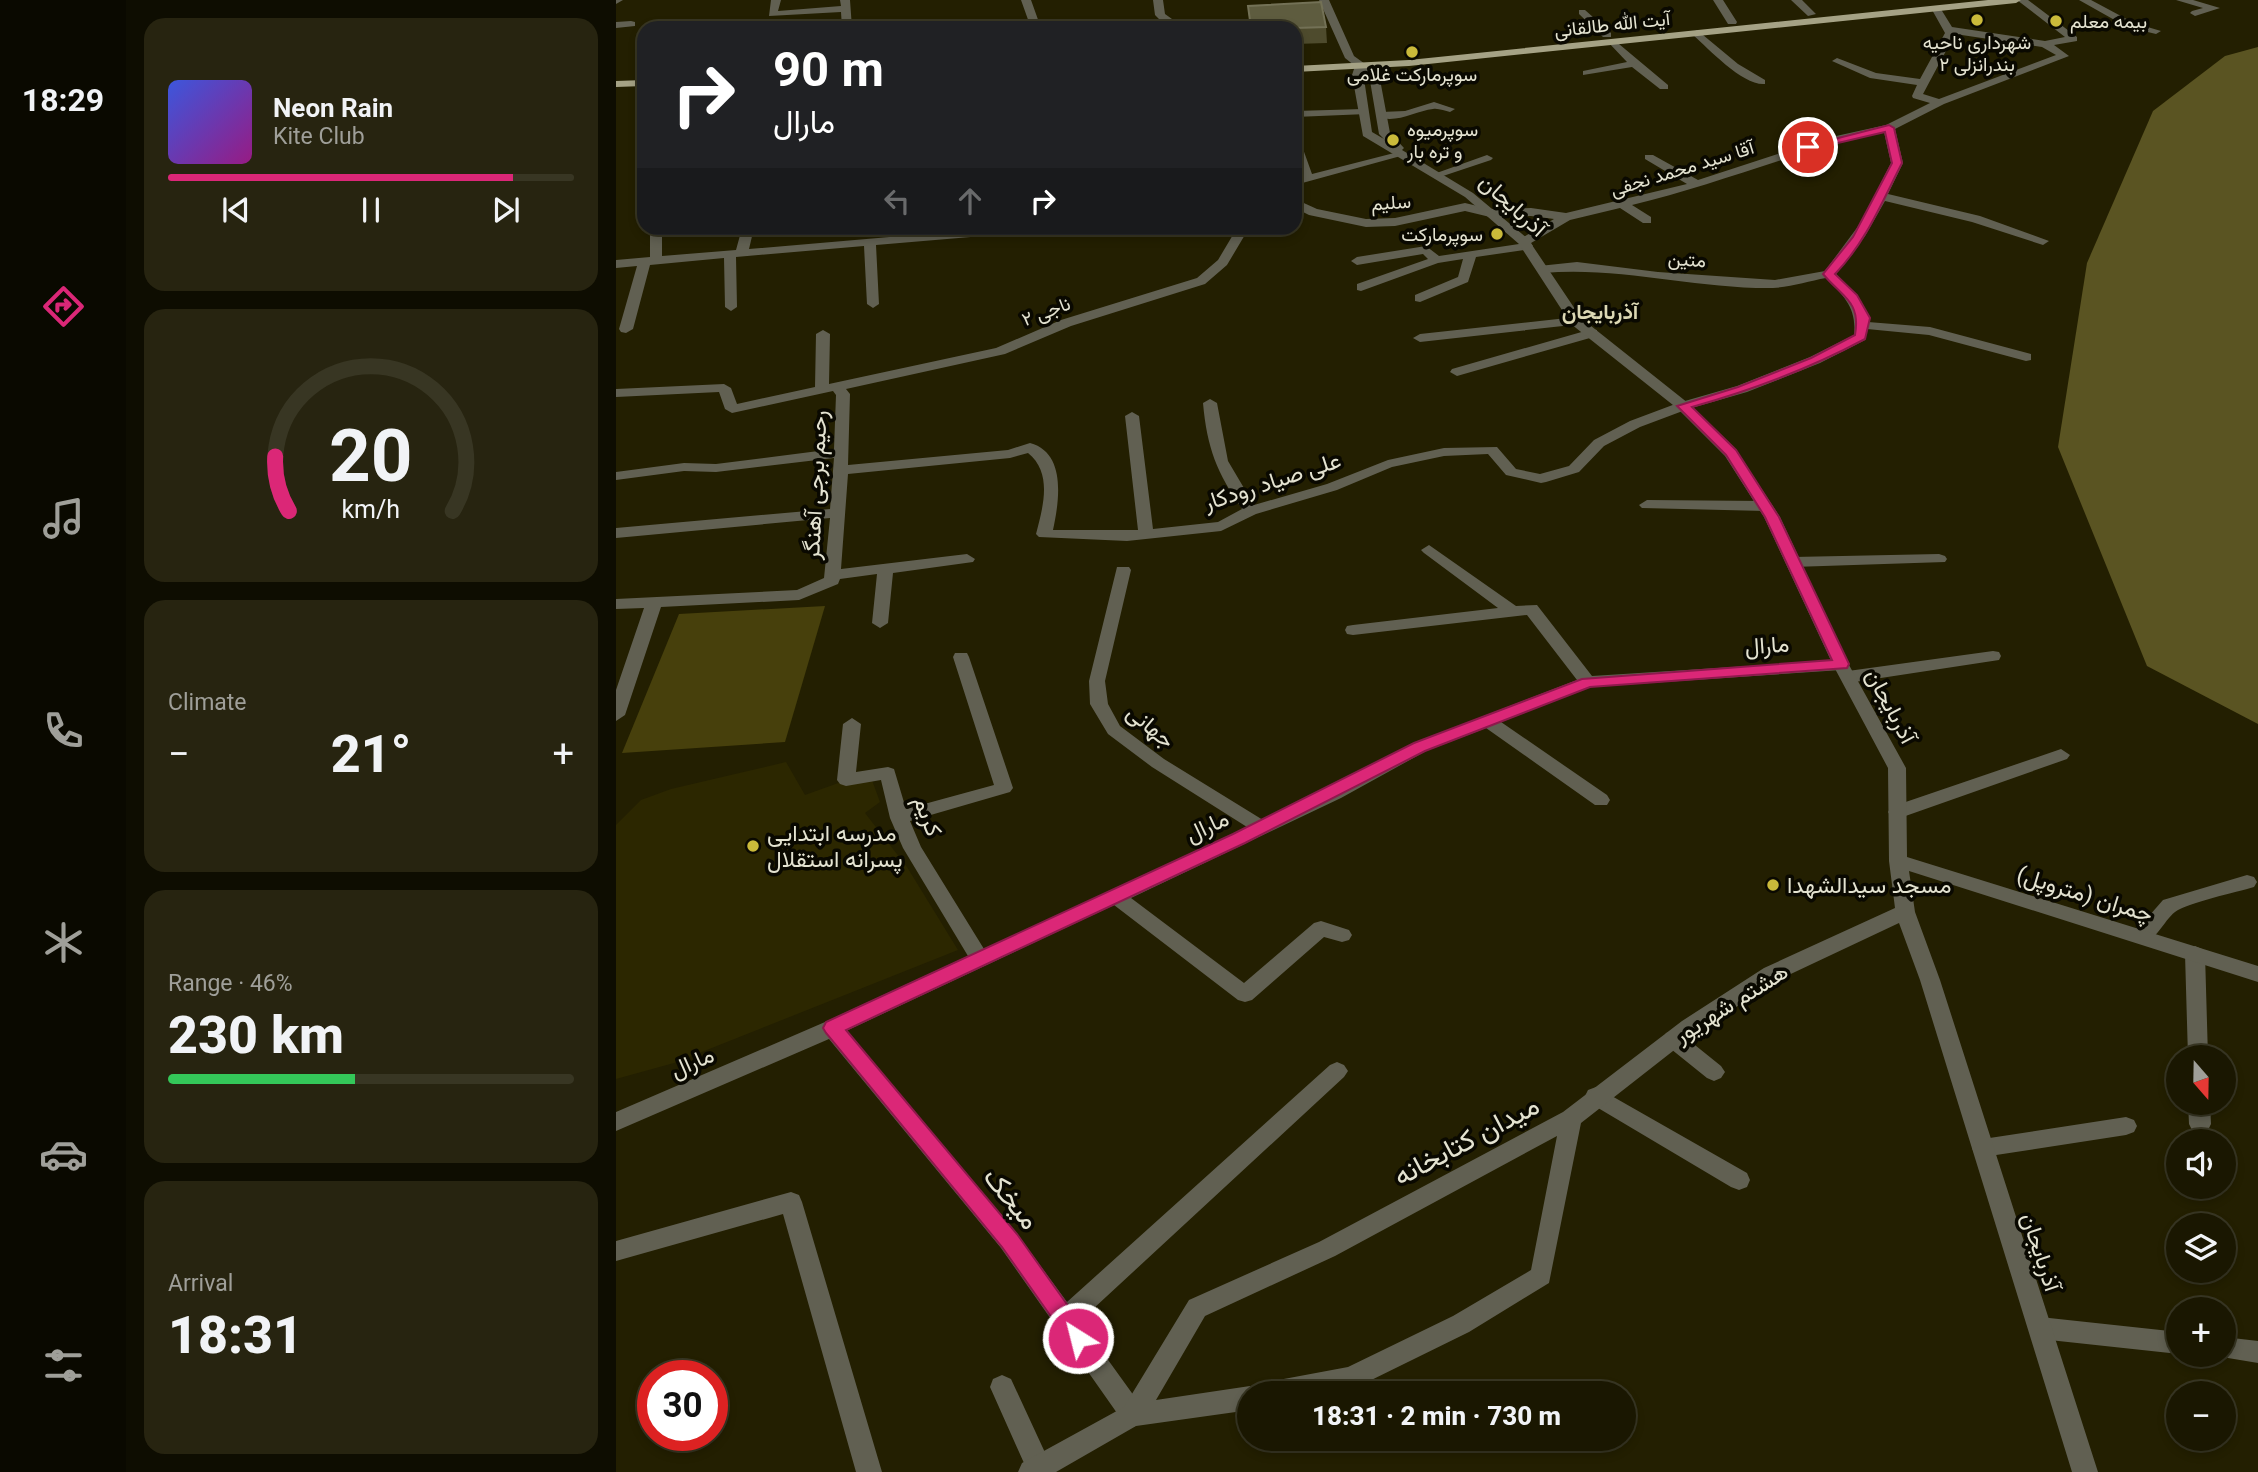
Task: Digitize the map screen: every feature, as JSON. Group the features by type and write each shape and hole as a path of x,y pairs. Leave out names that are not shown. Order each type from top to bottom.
{"main road":[{"name":"آیت الله طالقانی","path":"1302,69 1360,66 1811,13 2016,0"},
{"name":"آیت الله طالقانی","path":"1302,60 1405,56 1697,33 1937,4"},
{"path":"616,84 637,83"},
{"path":"616,93 637,92"}],"street":[{"path":"1026,0 1034,21"},
{"path":"1158,0 1160,15 1169,21"},
{"path":"1302,180 1402,154 1385,134 1374,74 1350,58 1324,0"},
{"path":"1717,0 1732,22"},
{"path":"1796,0 1811,13"},
{"path":"1949,30 2045,44 2073,38 2022,0"},
{"path":"2084,0 2131,24 2156,31"},
{"path":"2181,0 2215,8 2195,13"},
{"path":"776,1 772,14 845,4"},
{"path":"1937,4 1950,33 1917,96 1940,102"},
{"path":"1582,12 1634,64 1664,87"},
{"path":"616,25 631,24"},
{"path":"1697,33 1734,66 1761,82"},
{"name":"آقا سید محمد نجفی","path":"1566,216 1623,205 1831,140 1889,128 1940,102 2064,56 2045,44"},
{"path":"1838,61 1874,76 1923,83"},
{"path":"1587,73 1634,64"},
{"name":"آذربایجان","path":"1360,66 1357,75 1367,134 1469,195 1525,244 1576,321 1684,406 1731,453 1765,506 1844,671 1897,768 1898,861 1905,912 1930,980 2085,1472"},
{"path":"1381,115 1406,114 1434,105 1450,109"},
{"path":"1302,114 1363,112"},
{"path":"1684,406 1742,389 1838,350 1860,337 1864,318 1853,298 1829,274 1852,247 1897,163 1889,128"},
{"path":"1649,157 1696,184"},
{"path":"1437,175 1487,158"},
{"path":"1302,162 1308,178"},
{"path":"1881,196 1976,219 2042,241"},
{"path":"1623,205 1647,220"},
{"name":"سلیم","path":"1302,206 1313,212 1366,223 1395,222 1465,208 1490,213 1531,212 1566,216"},
{"path":"1361,287 1436,260 1525,244 1566,216"},
{"path":"626,328 650,260 655,235"},
{"path":"731,307 736,253 745,235"},
{"path":"616,264 870,243 896,235"},
{"name":"ناجی ۲","path":"616,393 724,388 732,408 1000,351 1066,323 1201,281 1223,261 1238,235"},
{"path":"870,243 873,304"},
{"path":"1357,261 1426,250 1436,260"},
{"path":"1420,298 1464,279 1471,255"},
{"name":"متین","path":"1542,269 1577,267 1775,284 1829,274"},
{"path":"1420,338 1576,321"},
{"path":"1862,326 1930,331 2026,357"},
{"path":"1457,372 1592,333"},
{"name":"رحیم برجی آهنگر","path":"616,604 799,595 832,581 841,470 843,394 829,388 822,334"},
{"path":"1210,403 1214,442 1223,472 1251,511"},
{"name":"علی صیاد رودکار","path":"841,470 1010,454 1030,447 1042,454 1051,477 1053,496 1044,534 1146,534 1221,526 1251,511 1332,487 1388,464 1444,452 1492,450 1511,472 1541,479 1574,469 1599,443 1635,424 1684,406"},
{"path":"1132,416 1146,534"},
{"path":"616,476 684,467 716,468 841,453"},
{"path":"1647,505 1765,506"},
{"path":"616,533 836,513"},
{"path":"1429,550 1513,611"},
{"path":"832,575 967,559"},
{"path":"1793,562 1939,559"},
{"path":"880,623 886,568"},
{"name":"جهانی","path":"1123,570 1097,681 1098,704 1114,730 1158,763 1262,828"},
{"path":"616,715 654,603"},
{"path":"1353,630 1531,609 1588,682"},
{"name":"مارال","path":"616,1122 832,1028 1262,828 1420,747 1588,682 1844,671 1993,656"},
{"path":"899,818 1004,788 961,657"},
{"path":"1488,721 1601,800"},
{"name":"کریم","path":"852,724 846,780 888,773 899,818 912,848 980,959"},
{"path":"1897,812 2061,755"},
{"name":"چمران (متروپل)","path":"1898,861 2258,974"},
{"path":"2142,937 2169,905 2248,882"},
{"path":"1115,896 1245,994 1321,928 1342,935"},
{"name":"هشتم شهریور","path":"1571,1118 1673,1039 1771,974 1905,912"},
{"path":"2195,954 2198,1045"},
{"name":"میخک","path":"832,1028 1010,1241 1133,1415"},
{"path":"1673,1039 1714,1072"},
{"path":"1065,1319 1336,1071"},
{"path":"1596,1096 1739,1180"},
{"name":"میدان کتابخانه","path":"1335,1381 1351,1378 1461,1324 1541,1276 1571,1118"},
{"name":"میدان کتابخانه","path":"1133,1415 1197,1308 1326,1248 1571,1118"},
{"path":"1983,1148 2126,1126"},
{"path":"616,1251 791,1202 869,1472"},
{"path":"2040,1328 2166,1342"},
{"path":"2236,1349 2258,1352"},
{"path":"1002,1387 1035,1470 1133,1415 1237,1400"}],"shaded area":[{"path":"2258,47 2258,724 2147,666 2058,447 2087,263 2153,111 2225,56"},
{"path":"825,606 785,742 622,753 679,614"},
{"path":"786,762 805,795 869,772 880,802 865,813 907,867 958,950 674,1063 616,1079 616,825 641,800 671,789"}],"building":[{"path":"1321,2 1326,27 1302,28 1302,21 1250,21 1248,6"}],"place":[{"name":"شهرداری ناحیه ۲ بندرانزلی","path":"1977,20"},
{"name":"بیمه معلم","path":"2056,21"},
{"name":"سوپرمارکت غلامی","path":"1412,52"},
{"name":"سوپرمیوه و تره بار","path":"1393,140"},
{"name":"سوپرمارکت","path":"1497,234"},
{"name":"مدرسه ابتدایی پسرانه استقلال","path":"753,846"},
{"name":"مسجد سیدالشهدا","path":"1773,885"}],"district":[{"name":"آذربایجان","path":"1600,312"}],"route":[{"path":"1078,1338 1010,1241 832,1028 1239,839 1335,793 1420,747 1588,682 1841,664 1772,517 1731,453 1684,406 1773,377 1838,350 1860,337 1864,318 1853,298 1829,274 1846,256 1858,237 1897,163 1889,128 1866,131 1808,147"}]}
